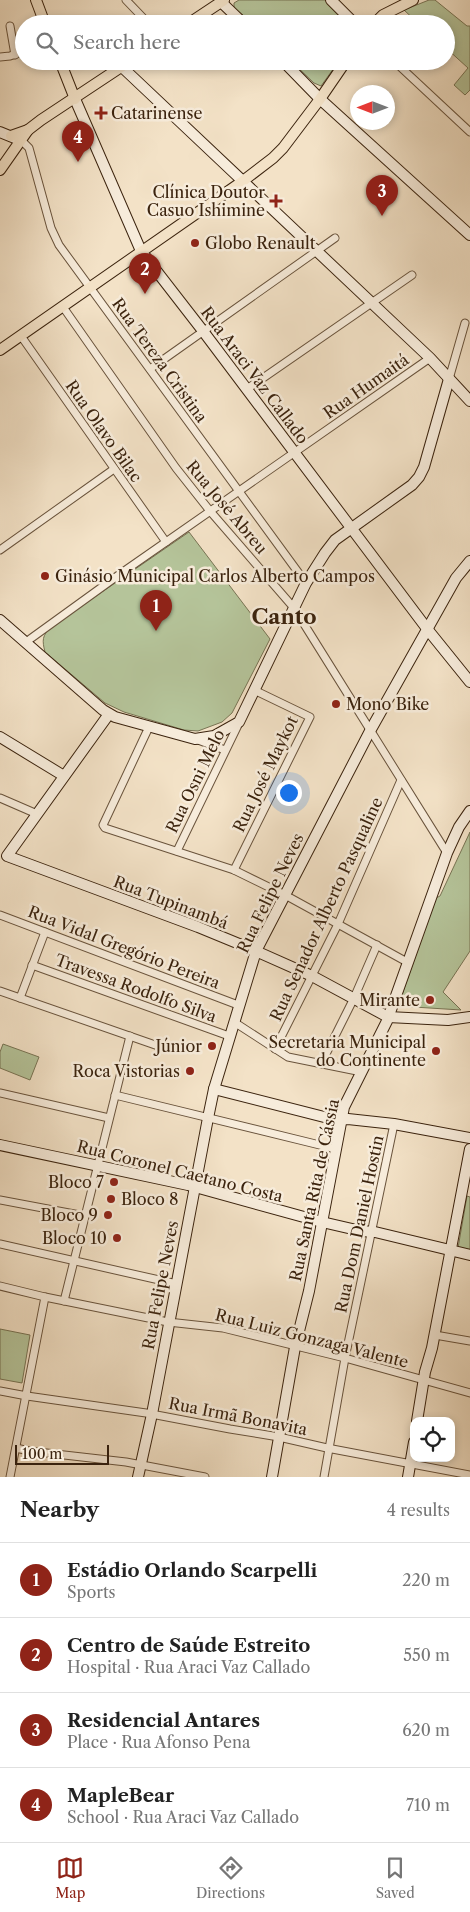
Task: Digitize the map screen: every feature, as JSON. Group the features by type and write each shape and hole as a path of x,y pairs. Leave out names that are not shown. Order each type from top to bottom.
{"main road":[{"path":"36,0 42,15"},
{"path":"383,15 413,0"},
{"path":"201,15 222,1"},
{"name":"Rua Araci Vaz Callado","path":"64,70 75,98"},
{"path":"0,170 28,130 117,70"},
{"path":"0,350 244,181 273,158 283,148 340,70"},
{"path":"11,136 28,130"}],"street":[{"path":"126,0 140,15"},
{"path":"331,0 346,15"},
{"path":"222,1 235,15"},
{"path":"0,56 15,55 10,26"},
{"path":"132,70 244,181 430,358 470,401"},
{"path":"292,70 470,235"},
{"path":"404,70 470,132"},
{"name":"Rua Araci Vaz Callado","path":"75,98 141,251 204,331 428,630 470,682"},
{"path":"0,132 21,140"},
{"name":"Rua Tereza Cristina","path":"21,140 29,148 54,237 306,583"},
{"path":"150,369 335,238"},
{"path":"247,389 412,275"},
{"name":"Rua José Abreu","path":"63,307 158,442 210,511 294,608 447,853"},
{"path":"194,739 214,736 239,722 306,583 329,547 412,485 419,477 424,467 464,323"},
{"name":"Rua Olavo Bilac","path":"21,336 166,542"},
{"name":"Rua Humaitá","path":"26,642 120,574 430,358"},
{"path":"0,550 114,469"},
{"name":"Rua Felipe Neves","path":"138,1477 152,1414 168,1322 214,1089 256,951 370,731 456,578 470,561"},
{"path":"0,620 109,714 226,750"},
{"name":"Rua José Maykot","path":"234,870 310,717 254,690"},
{"path":"3,855 37,814 109,714"},
{"name":"Rua Osni Melo","path":"177,851 239,722"},
{"path":"149,727 103,825 105,828 234,870 407,962"},
{"path":"0,737 64,776"},
{"name":"Rua Senador Alberto Pasqualine","path":"275,1049 338,924 401,780"},
{"path":"0,798 37,814"},
{"name":"Rua Santa Rita de Cássia","path":"272,1477 295,1347 309,1291 347,1100 388,1017 447,853 459,827 470,811"},
{"name":"Rua Tupinambá","path":"3,855 190,924 256,951 312,976 388,1017 448,1020 470,1017"},
{"name":"Rua Vidal Gregório Pereira","path":"0,915 238,1005"},
{"path":"20,998 45,932"},
{"path":"321,1064 354,998 377,945"},
{"name":"Travessa Rodolfo Silva","path":"32,965 229,1036"},
{"path":"0,991 161,1046"},
{"path":"234,1022 288,1057 362,1072"},
{"path":"64,1301 130,1036"},
{"path":"214,1089 336,1120 394,1124 470,1138"},
{"path":"0,1093 109,1118"},
{"path":"115,1095 336,1149"},
{"name":"Rua Dom Daniel Hostin","path":"324,1477 345,1358 394,1124"},
{"name":"Rua Coronel Caetano Costa","path":"0,1145 194,1187 322,1222 470,1255"},
{"path":"418,1417 470,1149"},
{"path":"0,1200 85,1216"},
{"path":"0,1244 177,1284"},
{"name":"Rua Luiz Gonzaga Valente","path":"0,1286 168,1322 223,1328 345,1358 470,1393"},
{"path":"10,1477 45,1297"},
{"path":"435,1335 470,1341"},
{"name":"Rua Irmã Bonavita","path":"0,1391 152,1414 470,1475"},
{"path":"16,1448 140,1465 205,1477"},
{"path":"408,1477 410,1463"}],"green space":[{"path":"239,0 325,0 342,15 243,15 234,11 234,3"},
{"path":"429,0 435,0 453,15 409,15 404,10"},
{"path":"455,16 467,26 470,26 470,90 465,95 454,85 468,68 455,56"},
{"path":"300,70 333,70 321,86 314,83"},
{"path":"189,532 270,639 232,713 222,722 198,731 184,730 124,712 105,703 45,652 43,641 44,636 51,627"},
{"path":"470,832 470,951 443,992 461,1010 398,1006 436,898 440,896"},
{"path":"3,1044 39,1057 30,1080 0,1068 0,1052"},
{"path":"467,1196 470,1197 470,1250 458,1248"},
{"path":"0,1329 30,1335 22,1383 0,1379"}],"place":[{"name":"Catarinense","path":"101,113"},
{"name":"MapleBear","path":"78,162"},
{"name":"Clínica Doutor Casuo Ishimine","path":"276,201"},
{"name":"Residencial Antares","path":"382,216"},
{"name":"Globo Renault","path":"195,243"},
{"name":"Centro de Saúde Estreito","path":"145,294"},
{"name":"Ginásio Municipal Carlos Alberto Campos","path":"45,576"},
{"name":"Estádio Orlando Scarpelli","path":"156,631"},
{"name":"Mono Bike","path":"336,704"},
{"name":"Mirante","path":"430,1000"},
{"name":"Júnior","path":"212,1046"},
{"name":"Secretaria Municipal do Continente","path":"436,1051"},
{"name":"Roca Vistorias","path":"190,1071"},
{"name":"Bloco 7","path":"114,1182"},
{"name":"Bloco 8","path":"111,1199"},
{"name":"Bloco 9","path":"108,1215"},
{"name":"Bloco 10","path":"117,1238"}],"district":[{"name":"Canto","path":"284,616"}]}
